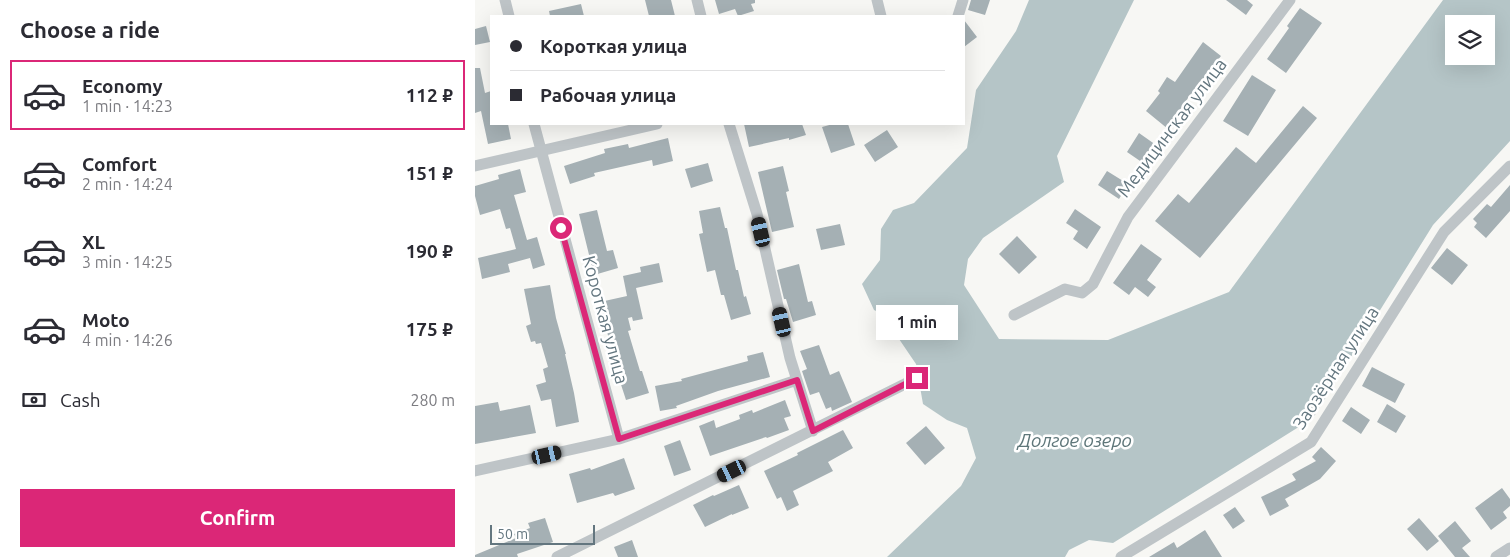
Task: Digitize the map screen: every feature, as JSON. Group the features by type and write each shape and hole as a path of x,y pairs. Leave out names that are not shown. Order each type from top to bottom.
{"street":[{"path":"505,0 509,15"},
{"path":"697,0 701,15"},
{"path":"877,0 881,15"},
{"path":"958,15 963,0"},
{"name":"Медицинская улица","path":"1014,315 1065,290 1082,293 1093,284 1128,217 1288,2"},
{"name":"Короткая улица","path":"534,125 619,439"},
{"path":"475,166 652,125"},
{"path":"729,125 757,214 790,358 813,431"},
{"name":"Заозёрная улица","path":"1121,557 1311,442 1443,232 1510,166"},
{"path":"557,557 917,378"},
{"path":"475,471 619,439 797,380"},
{"path":"1496,557 1510,548"}],"water":[{"name":"Долгое озеро","path":"1029,0 1134,0 1057,156 1064,182 983,238 968,259 964,285 999,339 1108,340 1229,292 1443,0 1510,0 1510,141 1433,225 1313,418 1113,543 1089,540 1069,550 1065,557 887,557 961,486 976,458 967,428 947,420 923,404 916,364 899,339 891,318 874,310 862,284 880,260 881,229 893,210 914,203 967,148 976,90 1016,31"}],"building":[{"path":"645,0 671,0 675,15 649,15"},
{"path":"715,0 755,0 755,3 751,4 754,11 738,15 735,9 719,14"},
{"path":"971,0 990,0 985,15 968,10"},
{"path":"1226,0 1247,0 1253,5 1246,15"},
{"path":"581,4 584,15 550,15 549,11"},
{"path":"1300,8 1322,23 1286,73 1267,59 1289,28 1287,26"},
{"path":"965,21 977,37 965,46"},
{"path":"486,26 490,42 475,45 475,29"},
{"path":"1203,42 1221,56 1188,98 1177,114 1179,116 1168,129 1146,111 1160,93 1158,91 1167,77 1175,82"},
{"path":"475,68 480,68 485,93 490,91 490,125 508,125 511,139 488,144 481,111 475,113"},
{"path":"1252,75 1276,90 1248,136 1223,121"},
{"path":"1303,106 1317,118 1200,258 1155,221 1178,194 1189,203 1236,147 1256,163"},
{"path":"744,125 802,125 806,135 789,140 789,138 749,147"},
{"path":"848,125 855,145 831,153 822,127"},
{"path":"887,130 898,147 875,162 864,145"},
{"path":"1139,133 1156,145 1143,163 1127,152"},
{"path":"668,138 673,161 653,166 652,160 594,173 595,176 570,184 564,166 605,153 604,149 628,144 629,148"},
{"path":"708,163 713,181 691,188 685,169"},
{"path":"783,166 789,191 786,192 794,227 772,232 758,172"},
{"path":"520,169 526,192 514,195 527,240 537,237 545,265 533,269 530,258 508,264 510,272 482,279 478,258 516,249 510,228 506,229 500,209 480,215 475,196 475,186 499,179 498,175"},
{"path":"1107,171 1128,184 1119,199 1098,185"},
{"path":"1510,185 1510,211 1486,238 1474,227 1477,223 1473,219 1487,204 1491,207"},
{"path":"720,207 725,228 727,228 736,270 738,270 744,297 746,296 751,314 731,320 724,295 721,295 715,270 707,272 699,234 703,233 699,211"},
{"path":"1075,209 1101,227 1087,249 1073,239 1078,231 1066,223"},
{"path":"597,210 607,251 613,250 618,268 594,275 579,214"},
{"path":"840,224 845,245 821,250 816,229"},
{"path":"1017,236 1037,257 1019,274 999,254"},
{"path":"1141,244 1162,259 1147,280 1156,287 1148,297 1135,287 1129,295 1113,283"},
{"path":"1447,248 1468,265 1452,285 1431,268"},
{"path":"659,263 663,282 636,288 643,319 633,321 632,317 628,318 631,330 628,331 649,393 626,400 614,363 611,364 606,345 610,344 600,302 627,296 623,276 641,272 640,267"},
{"path":"799,264 808,302 812,301 816,315 793,322 786,299 784,299 777,270"},
{"path":"550,285 579,422 556,427 551,399 541,401 536,385 546,382 543,369 548,367 541,343 531,342 526,326 531,324 524,289"},
{"path":"819,345 830,375 839,371 852,402 832,411 831,407 826,409 819,392 810,395 802,371 807,369 800,351"},
{"path":"763,352 770,377 718,391 676,406 677,408 660,411 655,386 682,381 681,379 748,361 747,356"},
{"path":"1372,367 1405,384 1395,403 1362,386"},
{"path":"785,400 791,416 784,418 789,430 710,456 699,426 714,420 716,428 740,419 739,415 752,410 753,413"},
{"path":"498,402 500,411 530,405 536,433 475,444 475,406"},
{"path":"1387,404 1406,416 1396,433 1377,422"},
{"path":"1351,407 1370,420 1361,434 1342,421"},
{"path":"926,426 945,448 925,465 906,443"},
{"path":"843,430 853,448 828,462 833,471 793,491 799,505 787,511 781,497 777,499 764,471"},
{"path":"680,440 691,470 674,476 664,446"},
{"path":"1321,447 1336,461 1320,479 1285,499 1289,506 1270,516 1261,497 1296,480 1292,474 1316,461 1312,457"},
{"path":"624,458 635,489 615,496 613,493 577,503 569,474 590,468 591,470"},
{"path":"739,485 749,508 705,527 693,505"},
{"path":"1502,488 1510,499 1510,506 1503,512 1507,518 1491,530 1475,508"},
{"path":"1235,507 1245,521 1233,529 1223,515"},
{"path":"545,518 553,542 517,554 518,557 475,557 475,555 516,538 514,534 530,528 528,523"},
{"path":"1419,518 1439,541 1427,551 1407,529"},
{"path":"1455,521 1471,541 1462,548 1470,557 1455,557 1438,536"},
{"path":"1205,530 1222,557 1149,557 1174,542 1177,548"},
{"path":"632,540 638,557 618,557 614,547"}],"route":[{"path":"561,228 619,439 797,380 813,431 917,378"}]}
